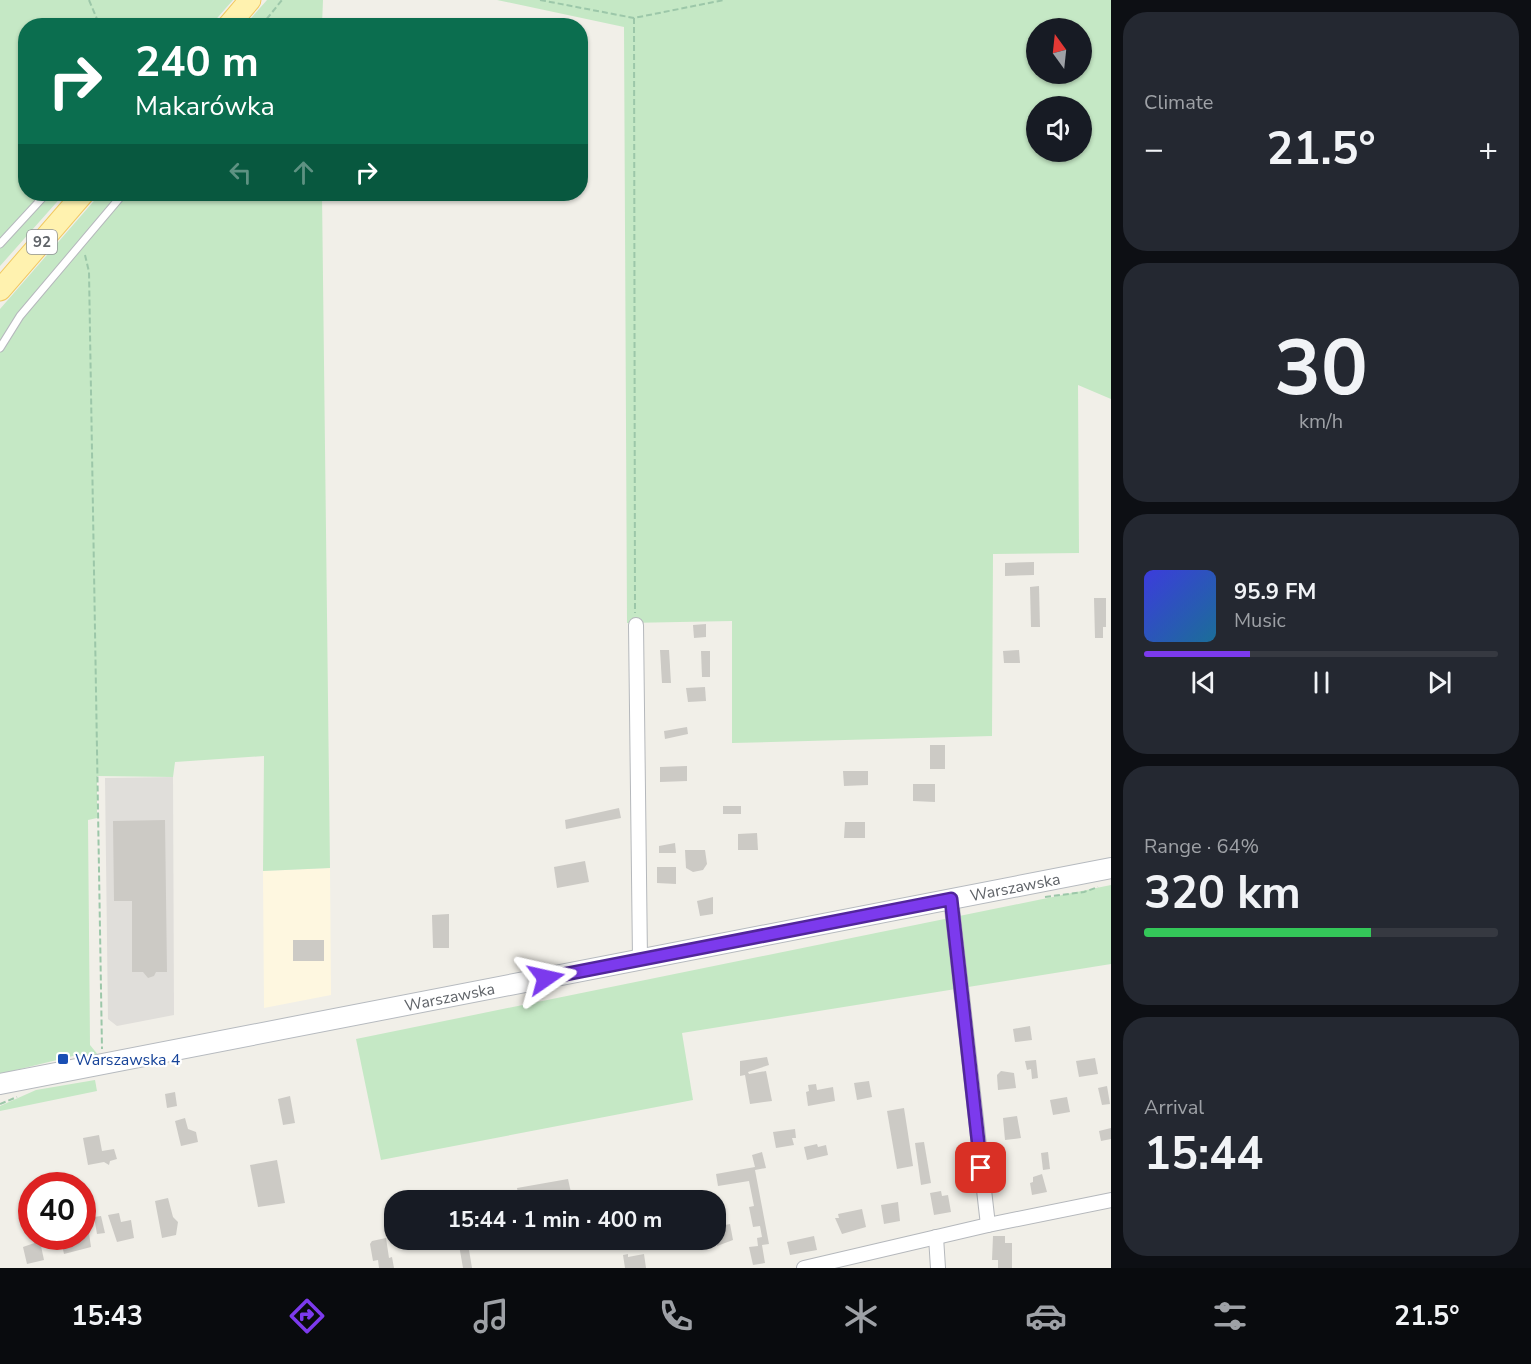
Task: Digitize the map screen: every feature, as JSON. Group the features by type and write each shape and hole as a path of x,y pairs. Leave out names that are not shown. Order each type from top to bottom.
{"main road":[{"path":"235,18 250,0"},
{"name":"92","path":"0,290 77,201"}],"street":[{"path":"636,625 637,895 640,960"},
{"name":"Warszawska","path":"6,1092 105,1064 1111,868"},
{"path":"951,899 988,1225"},
{"path":"804,1268 988,1225 1111,1200"},
{"path":"936,1238 938,1268"}],"lane":[{"path":"0,244 40,201"},
{"path":"0,348 20,316 117,201"}],"path":[{"path":"89,0 97,18"},
{"path":"267,18 282,0"},
{"path":"540,0 634,18 724,0"},
{"path":"634,18 636,625"},
{"path":"82,242 88,272 102,981 100,1040 105,1064"},
{"path":"0,1104 6,1092"}],"shaded area":[{"path":"173,777 174,1015 117,1026 108,1019 105,778"},
{"path":"330,868 331,995 264,1008 263,871"}],"green space":[{"path":"0,0 233,0 217,18 18,18 18,201 58,201 0,266"},
{"path":"267,0 323,0 322,18 251,18"},
{"path":"497,0 1111,0 1111,399 1078,385 1079,553 993,554 992,736 732,743 732,621 627,623 624,27"},
{"path":"94,201 322,201 330,868 263,871 264,756 175,762 173,777 97,776 97,818 88,820 90,1045 99,1056 78,1058 77,1055 0,1074 0,309"},
{"path":"1111,885 1111,964 682,1033 693,1100 381,1160 356,1039"},
{"path":"95,1080 97,1091 0,1111 0,1106 36,1090"}],"building":[{"path":"1034,562 1034,575 1005,576 1005,563"},
{"path":"1039,586 1040,627 1031,627 1030,587"},
{"path":"1094,598 1106,598 1106,627 1103,627 1103,638 1095,638"},
{"path":"706,624 706,637 694,638 693,625"},
{"path":"660,650 669,650 671,683 662,683"},
{"path":"1019,650 1020,663 1004,663 1003,651"},
{"path":"701,651 710,651 710,677 702,677"},
{"path":"705,687 706,701 688,702 686,688"},
{"path":"687,727 688,734 665,739 664,731"},
{"path":"930,745 945,745 945,769 930,769"},
{"path":"687,766 687,781 660,782 660,767"},
{"path":"843,771 868,771 868,785 844,786"},
{"path":"913,784 935,784 935,802 913,801"},
{"path":"723,806 741,806 741,814 723,814"},
{"path":"619,808 621,818 566,829 565,820"},
{"path":"165,820 167,972 156,972 154,976 148,978 143,972 132,972 132,901 114,901 113,821"},
{"path":"845,822 865,822 865,838 844,838"},
{"path":"757,833 758,850 738,850 738,834"},
{"path":"675,843 676,853 659,853 659,846"},
{"path":"685,850 705,850 707,864 703,870 693,872 686,868"},
{"path":"585,861 589,882 557,888 554,867"},
{"path":"657,867 676,867 676,884 657,883"},
{"path":"713,897 713,914 700,916 697,901"},
{"path":"449,914 449,948 433,948 432,915"},
{"path":"293,940 324,940 324,961 293,961"},
{"path":"1030,1026 1032,1040 1015,1042 1013,1029"},
{"path":"767,1057 769,1065 748,1072 749,1074 766,1071 772,1101 750,1104 745,1075 740,1076 740,1061"},
{"path":"1095,1058 1098,1074 1079,1077 1076,1061"},
{"path":"1036,1060 1038,1078 1032,1079 1031,1069 1027,1070 1025,1061"},
{"path":"1001,1071 1014,1073 1016,1088 998,1090 997,1075"},
{"path":"869,1081 872,1097 857,1100 854,1083"},
{"path":"816,1084 817,1090 833,1087 835,1101 808,1106 806,1092 809,1091 808,1085"},
{"path":"1107,1086 1110,1104 1102,1105 1098,1088"},
{"path":"175,1092 177,1106 167,1108 165,1094"},
{"path":"290,1096 295,1123 283,1125 278,1099"},
{"path":"1067,1097 1070,1112 1053,1115 1050,1100"},
{"path":"904,1108 913,1166 897,1169 887,1111"},
{"path":"1017,1116 1021,1138 1005,1140 1003,1118"},
{"path":"185,1118 188,1129 196,1132 198,1142 181,1146 175,1121"},
{"path":"1111,1128 1111,1139 1101,1141 1099,1131"},
{"path":"795,1129 796,1138 792,1138 794,1145 776,1148 773,1132"},
{"path":"99,1135 102,1151 114,1149 117,1159 110,1161 109,1165 104,1162 88,1165 83,1138"},
{"path":"924,1142 931,1183 921,1185 915,1143"},
{"path":"817,1144 818,1147 826,1145 828,1155 807,1160 804,1147"},
{"path":"762,1152 766,1168 755,1170 769,1244 762,1245 765,1263 753,1265 749,1247 758,1246 757,1238 762,1237 760,1226 753,1227 749,1207 754,1206 749,1181 718,1186 716,1174 755,1167 752,1155"},
{"path":"1048,1152 1050,1169 1043,1170 1041,1153"},
{"path":"277,1160 285,1203 258,1207 250,1165"},
{"path":"1042,1174 1047,1192 1032,1195 1030,1183 1033,1182 1033,1177"},
{"path":"568,1179 570,1190 517,1190 517,1188"},
{"path":"941,1191 942,1196 948,1195 951,1212 934,1215 930,1193"},
{"path":"168,1198 173,1217 178,1222 176,1235 162,1238 155,1201"},
{"path":"898,1202 900,1221 884,1224 881,1205"},
{"path":"862,1209 866,1227 842,1234 835,1218 839,1218 838,1214"},
{"path":"119,1213 121,1222 131,1220 134,1238 117,1242 108,1215"},
{"path":"101,1216 105,1233 97,1234 96,1217"},
{"path":"730,1224 733,1240 726,1243 726,1225"},
{"path":"814,1236 817,1250 790,1255 787,1242"},
{"path":"993,1236 1005,1236 1005,1243 1012,1243 1012,1268 998,1268 998,1260 992,1260"},
{"path":"384,1238 384,1250 388,1250 389,1258 392,1257 394,1268 379,1268 378,1260 373,1261 370,1244 372,1241"},
{"path":"24,1250 42,1250 44,1260 27,1264"},
{"path":"63,1250 79,1250 64,1254"},
{"path":"460,1250 469,1250 472,1268 463,1268"},
{"path":"628,1254 628,1257 644,1254 646,1268 625,1268 623,1255"}],"place":[{"name":"Warszawska 4","path":"63,1059"}],"route":[{"path":"546,978 951,899 981,1168"}]}
